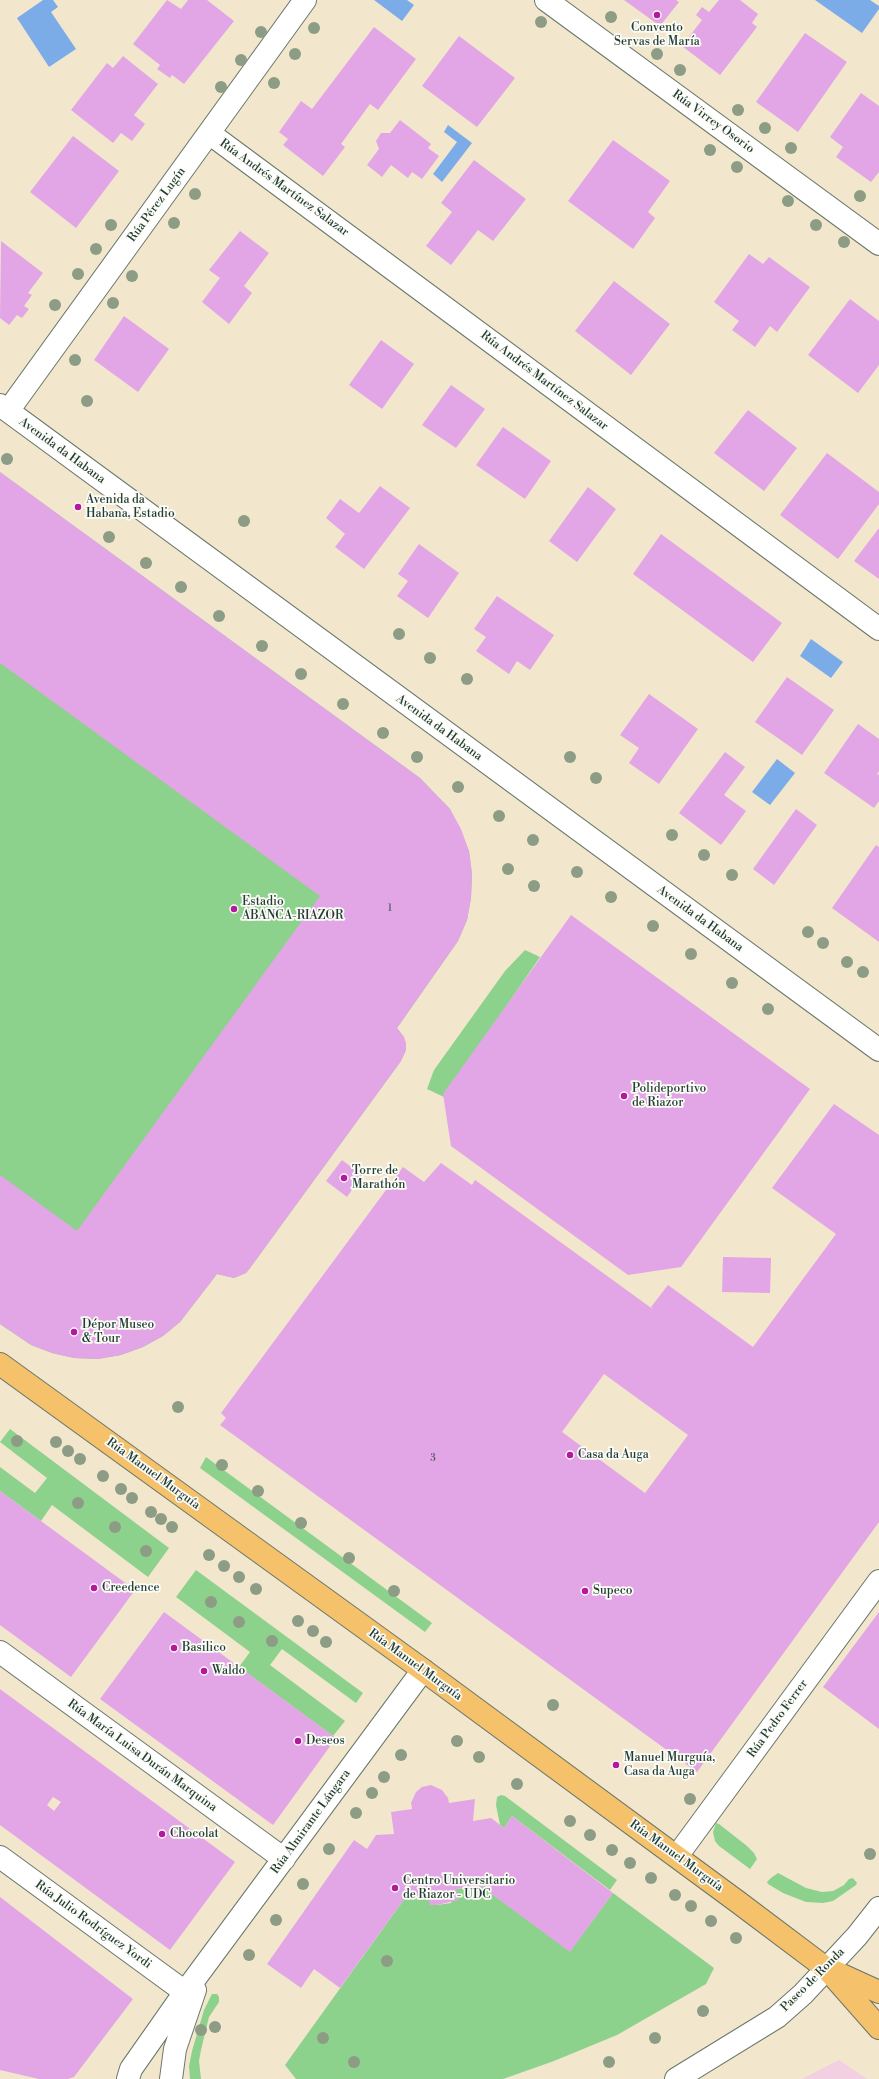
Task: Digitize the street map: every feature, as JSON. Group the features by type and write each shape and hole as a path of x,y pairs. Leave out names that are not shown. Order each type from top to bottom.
{"main road":[{"name":"Rúa Manuel Murguía","path":"0,1364 422,1670 827,1968 879,1992"},
{"name":"Rúa Manuel Murguía","path":"827,1968 879,2028"}],"street":[{"name":"Rúa Pérez Lugín","path":"4,408 209,133 305,0"},
{"name":"Rúa Virrey Osorio","path":"546,0 879,244"},
{"name":"Rúa Andrés Martínez Salazar","path":"209,133 879,629"},
{"name":"Avenida da Habana","path":"4,408 878,1047"},
{"name":"Rúa Pedro Ferrer","path":"676,1856 879,1581"},
{"name":"Rúa María Luisa Durán Marquina","path":"0,1652 284,1859"},
{"name":"Rúa Almirante Lángara","path":"128,2079 131,2069 185,1992 422,1670"},
{"name":"Rúa Julio Rodríguez Yordi","path":"0,1857 185,1992"},
{"name":"Paseo de Ronda","path":"676,2079 777,2017 803,1994 879,1908"},
{"name":"Rúa Almirante Lángara","path":"171,2079 175,2049 199,1975"}],"shaded area":[{"path":"839,2060 867,2079 802,2079"}],"green space":[{"name":"Estadio ABANCA-RIAZOR","path":"0,472 420,778 450,809 469,851 472,874 471,898 467,920 458,941 397,1028 404,1037 406,1050 401,1061 250,1268 246,1273 234,1278 217,1274 180,1322 163,1336 143,1347 121,1355 98,1359 74,1358 52,1353 31,1345 0,1324"},
{"path":"525,950 540,957 444,1097 427,1089 434,1070 505,971"},
{"path":"10,1429 169,1548 148,1577 52,1505 41,1521 0,1491 0,1467 35,1493 47,1478 0,1442"},
{"path":"206,1457 432,1623 425,1632 200,1468"},
{"path":"196,1570 363,1693 356,1703 282,1649 270,1665 345,1721 333,1736 239,1667 250,1652 176,1597"},
{"path":"501,1795 505,1796 617,1880 610,1890 512,1816 504,1828 500,1825 496,1805 497,1797"},
{"path":"716,1823 754,1853 757,1859 750,1869 719,1846 715,1841 713,1832"},
{"path":"778,1873 806,1888 822,1892 833,1891 844,1885 849,1879 853,1878 857,1883 833,1901 823,1903 806,1902 783,1893 768,1884 767,1882"},
{"path":"481,1886 570,1951 613,1893 714,1968 706,1984 617,2035 554,2061 503,2079 296,2079 285,2065 405,1898 428,1894 437,1905 451,1903 456,1889"},
{"path":"212,1994 217,1994 219,1997 219,2002 209,2017 201,2050 199,2061 201,2079 190,2079 189,2066 192,2051 204,2010"}],"water":[{"path":"43,0 53,0 58,7 51,12 76,49 49,67 17,18"},
{"path":"374,0 407,0 414,5 402,21"},
{"path":"815,0 870,0 879,6 879,9 862,33"},
{"path":"448,125 472,143 442,182 433,174 457,142 444,132"},
{"path":"811,639 843,662 831,678 800,656"},
{"path":"777,759 795,773 770,805 752,792"}],"building":[{"path":"167,0 181,9 188,0 207,0 234,21 184,84 172,75 170,78 157,69 160,65 133,44"},
{"name":"Convento Servas de María","path":"624,0 676,0 679,2 660,26"},
{"path":"719,0 740,0 758,14 752,23 757,27 720,75 682,46 702,20 696,15 702,7 709,12"},
{"path":"374,27 416,59 378,110 370,104 341,144 345,147 323,176 283,145 288,139 279,132 301,101 312,109"},
{"path":"805,33 847,62 798,132 756,102"},
{"path":"459,36 515,78 477,127 422,86"},
{"path":"123,56 158,84 134,115 145,124 132,141 121,133 113,143 71,110 107,63 113,68"},
{"path":"861,93 879,106 879,172 871,182 836,157 843,147 830,137"},
{"path":"400,120 431,144 428,148 439,156 422,179 412,172 408,178 391,165 382,177 367,165 379,149 376,141 381,133 390,133"},
{"path":"73,136 119,171 76,228 30,192"},
{"path":"613,140 670,181 648,212 655,218 633,249 568,201"},
{"path":"474,160 526,199 493,241 478,230 451,265 426,246 452,212 441,203"},
{"path":"240,231 269,253 244,286 252,293 229,324 202,302 220,278 209,270"},
{"path":"1,241 43,273 28,293 32,295 24,306 29,309 22,318 17,315 9,325 0,318"},
{"path":"749,254 763,264 769,257 810,287 777,332 770,326 755,347 732,330 739,321 714,302"},
{"path":"614,281 670,324 631,375 575,331"},
{"path":"850,299 879,321 879,365 858,393 808,355"},
{"path":"124,316 169,349 138,392 94,360"},
{"path":"381,340 414,364 382,409 349,385"},
{"path":"451,385 485,409 456,448 422,425"},
{"path":"748,410 797,448 764,491 714,453"},
{"path":"503,427 551,461 525,499 476,465"},
{"path":"827,453 879,492 879,504 838,559 780,515"},
{"name":"Estadio ABANCA-RIAZOR","path":"0,472 420,778 450,809 461,829 469,851 472,874 471,898 467,920 458,941 397,1028 404,1037 406,1043 406,1050 401,1061 250,1268 246,1273 234,1278 217,1274 180,1322 163,1336 143,1347 121,1355 98,1359 74,1358 52,1353 31,1345 0,1324 0,1175 77,1231 320,896 0,663"},
{"path":"380,486 410,508 364,569 335,547 345,534 326,518 340,499 359,513"},
{"path":"588,487 616,509 577,562 549,541"},
{"path":"879,528 879,579 854,561"},
{"path":"661,534 782,623 753,662 633,574"},
{"path":"419,544 459,573 428,618 397,596 408,581 398,574"},
{"path":"497,596 554,635 530,670 517,661 509,674 476,651 486,637 474,629"},
{"path":"787,677 834,710 802,755 755,722"},
{"path":"649,694 698,729 659,784 629,763 639,748 620,735"},
{"path":"858,724 879,739 879,771 877,774 879,775 879,801 874,808 824,773"},
{"path":"725,752 745,767 724,795 746,811 721,845 679,813"},
{"path":"796,809 817,825 774,885 753,869"},
{"path":"876,845 879,847 879,942 832,908"},
{"name":"Polideportivo de Riazor","path":"571,915 810,1089 681,1267 628,1275 451,1146 443,1094"},
{"name":"Casa da Auga","path":"834,1104 879,1135 879,1522 697,1772 220,1425 226,1418 221,1413 403,1167 424,1182 441,1163 472,1185 475,1180 654,1310 651,1307 668,1285 753,1347 836,1234 772,1188","holes":["604,1374 688,1435 645,1493 562,1432"]},
{"name":"Torre de Marathón","path":"342,1160 362,1175 347,1197 326,1181"},
{"path":"723,1257 771,1258 770,1293 722,1292"},
{"path":"0,1491 135,1590 71,1677 0,1625"},
{"path":"164,1612 336,1738 273,1825 100,1699"},
{"path":"879,1612 879,1729 823,1687"},
{"path":"0,1689 235,1862 170,1950 0,1825","holes":["53,1797 61,1802 54,1811 47,1805"]},
{"name":"Centro Universitario de Riazor - UDC","path":"431,1785 442,1790 448,1798 449,1803 475,1799 473,1821 491,1818 504,1828 512,1816 613,1893 570,1952 481,1886 456,1889 458,1900 437,1905 430,1905 428,1894 405,1898 340,1988 314,1969 301,1988 267,1964 354,1840 367,1849 376,1835 394,1834 391,1812 412,1809 411,1803 416,1792 422,1787"},
{"path":"0,1897 133,1999 74,2077 68,2079 39,2079 0,2070"}],"place":[{"name":"Convento Servas de María","path":"657,15"},
{"name":"Avenida da Habana, Estadio","path":"78,507"},
{"name":"Estadio ABANCA-RIAZOR","path":"234,909"},
{"name":"Polideportivo de Riazor","path":"624,1096"},
{"name":"Torre de Marathón","path":"344,1178"},
{"name":"Dépor Museo & Tour","path":"74,1332"},
{"name":"Casa da Auga","path":"570,1455"},
{"name":"Creedence","path":"94,1588"},
{"name":"Supeco","path":"585,1591"},
{"name":"Basilico","path":"174,1648"},
{"name":"Waldo","path":"204,1671"},
{"name":"Deseos","path":"298,1741"},
{"name":"Manuel Murguía, Casa da Auga","path":"616,1765"},
{"name":"Chocolat","path":"162,1834"},
{"name":"Centro Universitario de Riazor - UDC","path":"395,1888"}]}
